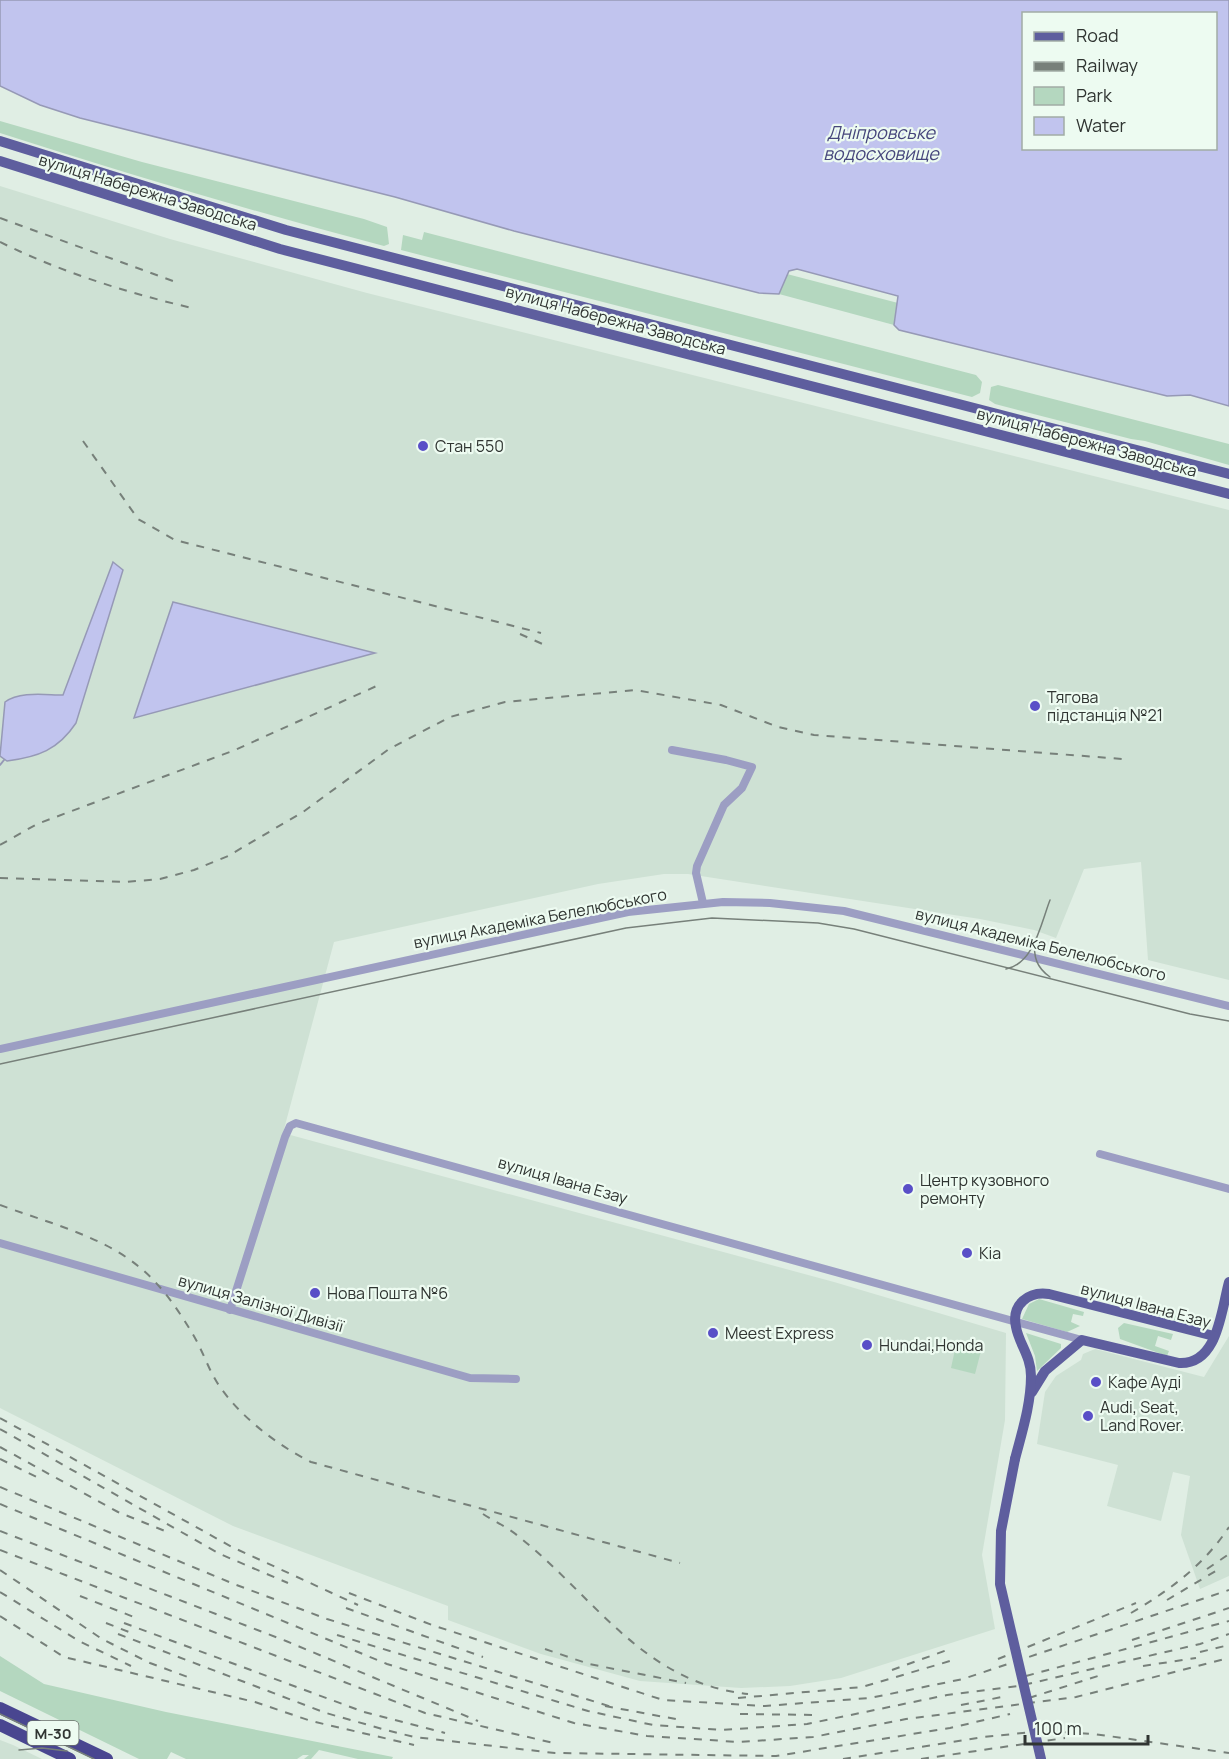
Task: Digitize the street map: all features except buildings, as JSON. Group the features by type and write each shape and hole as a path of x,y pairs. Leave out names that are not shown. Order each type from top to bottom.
{"highway":[{"name":"М-30","path":"0,1708 107,1759"},
{"name":"М-30","path":"0,1725 70,1759"}],"main road":[{"name":"вулиця Набережна Заводська","path":"0,141 286,230 1229,474"},
{"name":"вулиця Набережна Заводська","path":"0,161 280,249 1229,494"},
{"path":"1214,1336 1229,1282"},
{"name":"вулиця Івана Езау","path":"1015,1322 1024,1299 1040,1293 1214,1336 1202,1358 1187,1364 1082,1340"},
{"path":"1015,1322 1029,1356 1029,1399 1001,1531 1000,1584 1041,1759"},
{"path":"1029,1399 1045,1371 1082,1340"}],"street":[{"path":"672,750 752,767 742,788 724,805 697,866 696,873 703,903"},
{"name":"вулиця Академіка Белелюбського","path":"0,1049 605,917 665,906 703,903 770,903 844,911 1228,1006"},
{"name":"вулиця Івана Езау","path":"230,1310 285,1137 290,1126 296,1123 1082,1340"},
{"path":"1100,1154 1229,1189"},
{"name":"вулиця Залізної Дивізії","path":"0,1243 470,1378 516,1379"}],"shaded area":[{"path":"0,186 170,239 367,293 1229,510 1229,980 1148,960 1141,862 1084,869 1056,938 1034,930 980,919 688,874 664,874 598,884 334,942 283,1133 834,1282 1006,1333 1005,1420 982,1555 995,1629 841,1678 790,1686 741,1688 640,1681 541,1654 448,1620 448,1606 233,1526 0,1408"},
{"path":"1229,1336 1229,1576 1200,1589 1181,1535 1190,1476 1173,1472 1161,1521 1107,1506 1118,1465 1037,1444 1045,1392 1056,1376 1081,1360 1083,1354 1095,1349 1204,1377"},
{"path":"0,1740 13,1745 42,1759 0,1759"}],"green space":[{"path":"0,121 142,162 364,219 387,227 389,244 384,246 287,220 0,133"},
{"path":"424,232 976,375 982,382 980,393 972,397 401,250 403,235 422,240"},
{"path":"787,274 898,303 894,325 779,294"},
{"path":"998,385 1229,444 1229,465 1145,441 995,404 989,400 991,387"},
{"path":"1039,1299 1084,1312 1083,1316 1073,1314 1071,1322 1080,1326 1067,1332 1022,1319 1029,1304"},
{"path":"1151,1309 1199,1322 1187,1324 1150,1313"},
{"path":"1124,1323 1173,1334 1171,1340 1158,1336 1155,1346 1169,1351 1167,1356 1120,1339 1118,1328"},
{"path":"1026,1333 1061,1344 1061,1348 1037,1371 1035,1356"},
{"path":"956,1345 981,1351 975,1374 951,1368"},
{"path":"0,1656 44,1684 166,1712 393,1757 392,1759 358,1759 319,1750 311,1759 304,1759 309,1755 303,1755 297,1759 186,1759 171,1752 167,1759 139,1759 0,1691"}],"water":[{"name":"Дніпровське водосховище","path":"0,0 1229,0 1229,406 1190,395 1167,396 899,330 894,325 898,296 797,269 789,271 779,294 759,293 514,231 395,197 80,118 40,105 0,86"},
{"path":"113,562 123,570 76,723 62,740 46,751 7,761 0,756 5,702 25,695 63,695"},
{"path":"173,602 375,653 134,718"}],"waterway":[{"path":"0,765 4,760"}],"tram line":[{"path":"1006,969 1016,966 1030,951 1040,931 1050,900"},
{"path":"0,1064 626,928 712,918 818,923 854,929 1190,1014 1229,1021"},
{"path":"1035,941 1037,962 1050,977"},
{"path":"0,1714 94,1759"},
{"path":"19,1750 42,1748 67,1751"}],"railway":[{"path":"0,218 173,281"},
{"path":"0,242 96,281 196,309"},
{"path":"83,441 138,519 175,540 541,633"},
{"path":"520,634 547,646"},
{"path":"0,845 37,824 235,750 381,684"},
{"path":"0,878 125,882 160,879 194,870 228,856 303,812 389,749 450,717 505,702 635,690 721,705 778,727 814,735 1122,759"},
{"path":"0,1205 90,1238 123,1255 138,1266 162,1290 176,1309 195,1338 216,1381 229,1398 261,1430 311,1462 680,1563"},
{"path":"0,1418 232,1547 358,1605"},
{"path":"0,1429 220,1554 288,1583"},
{"path":"0,1447 118,1512 170,1533"},
{"path":"0,1459 43,1480"},
{"path":"0,1487 234,1584 327,1619 612,1707"},
{"path":"0,1504 387,1664 574,1723 647,1736 739,1742 813,1737 906,1719 1076,1697 1229,1658"},
{"path":"483,1514 518,1536 622,1633 649,1655 678,1673 711,1687 748,1694"},
{"path":"1131,1613 1185,1576 1209,1553 1229,1527"},
{"path":"0,1531 286,1641 478,1721"},
{"path":"0,1550 425,1713 558,1744"},
{"path":"1207,1569 1229,1554"},
{"path":"1167,1600 1219,1569"},
{"path":"0,1570 102,1639 150,1663 193,1679"},
{"path":"349,1593 432,1625 663,1700 765,1706 870,1698 963,1679 1229,1590"},
{"path":"0,1592 79,1641 131,1666"},
{"path":"80,1596 139,1619"},
{"path":"998,1659 1136,1603"},
{"path":"346,1608 483,1657"},
{"path":"1132,1640 1229,1608"},
{"path":"0,1616 64,1657 255,1702 311,1721 414,1745"},
{"path":"1026,1676 1229,1621"},
{"path":"106,1623 129,1632"},
{"path":"124,1623 364,1712 445,1733"},
{"path":"118,1634 326,1713 386,1730 414,1737 555,1753 776,1756 950,1728 1010,1714"},
{"path":"337,1635 588,1711 653,1725 722,1730 807,1724 947,1695 1019,1686 1200,1644 1229,1634"},
{"path":"1200,1652 1229,1645"},
{"path":"545,1649 589,1664 686,1683"},
{"path":"892,1670 947,1650"},
{"path":"1143,1666 1196,1658"},
{"path":"738,1698 862,1687 950,1661"},
{"path":"1029,1698 1098,1676"},
{"path":"961,1705 1002,1697"},
{"path":"605,1706 681,1720"},
{"path":"740,1714 818,1715"},
{"path":"843,1759 984,1737 1042,1731 1094,1734 1229,1753"},
{"path":"921,1759 1065,1738"}],"place":[{"name":"Стан 550","path":"423,446"},
{"name":"Тягова пiдстанцiя №21","path":"1035,706"},
{"name":"Центр кузовного ремонту","path":"908,1189"},
{"name":"Kia","path":"967,1253"},
{"name":"Нова Пошта №6","path":"315,1293"},
{"name":"Meest Express","path":"713,1333"},
{"name":"Hundai,Honda","path":"867,1345"},
{"name":"Кафе Ауді","path":"1096,1382"},
{"name":"Audi, Seat, Land Rover.","path":"1088,1416"}]}
